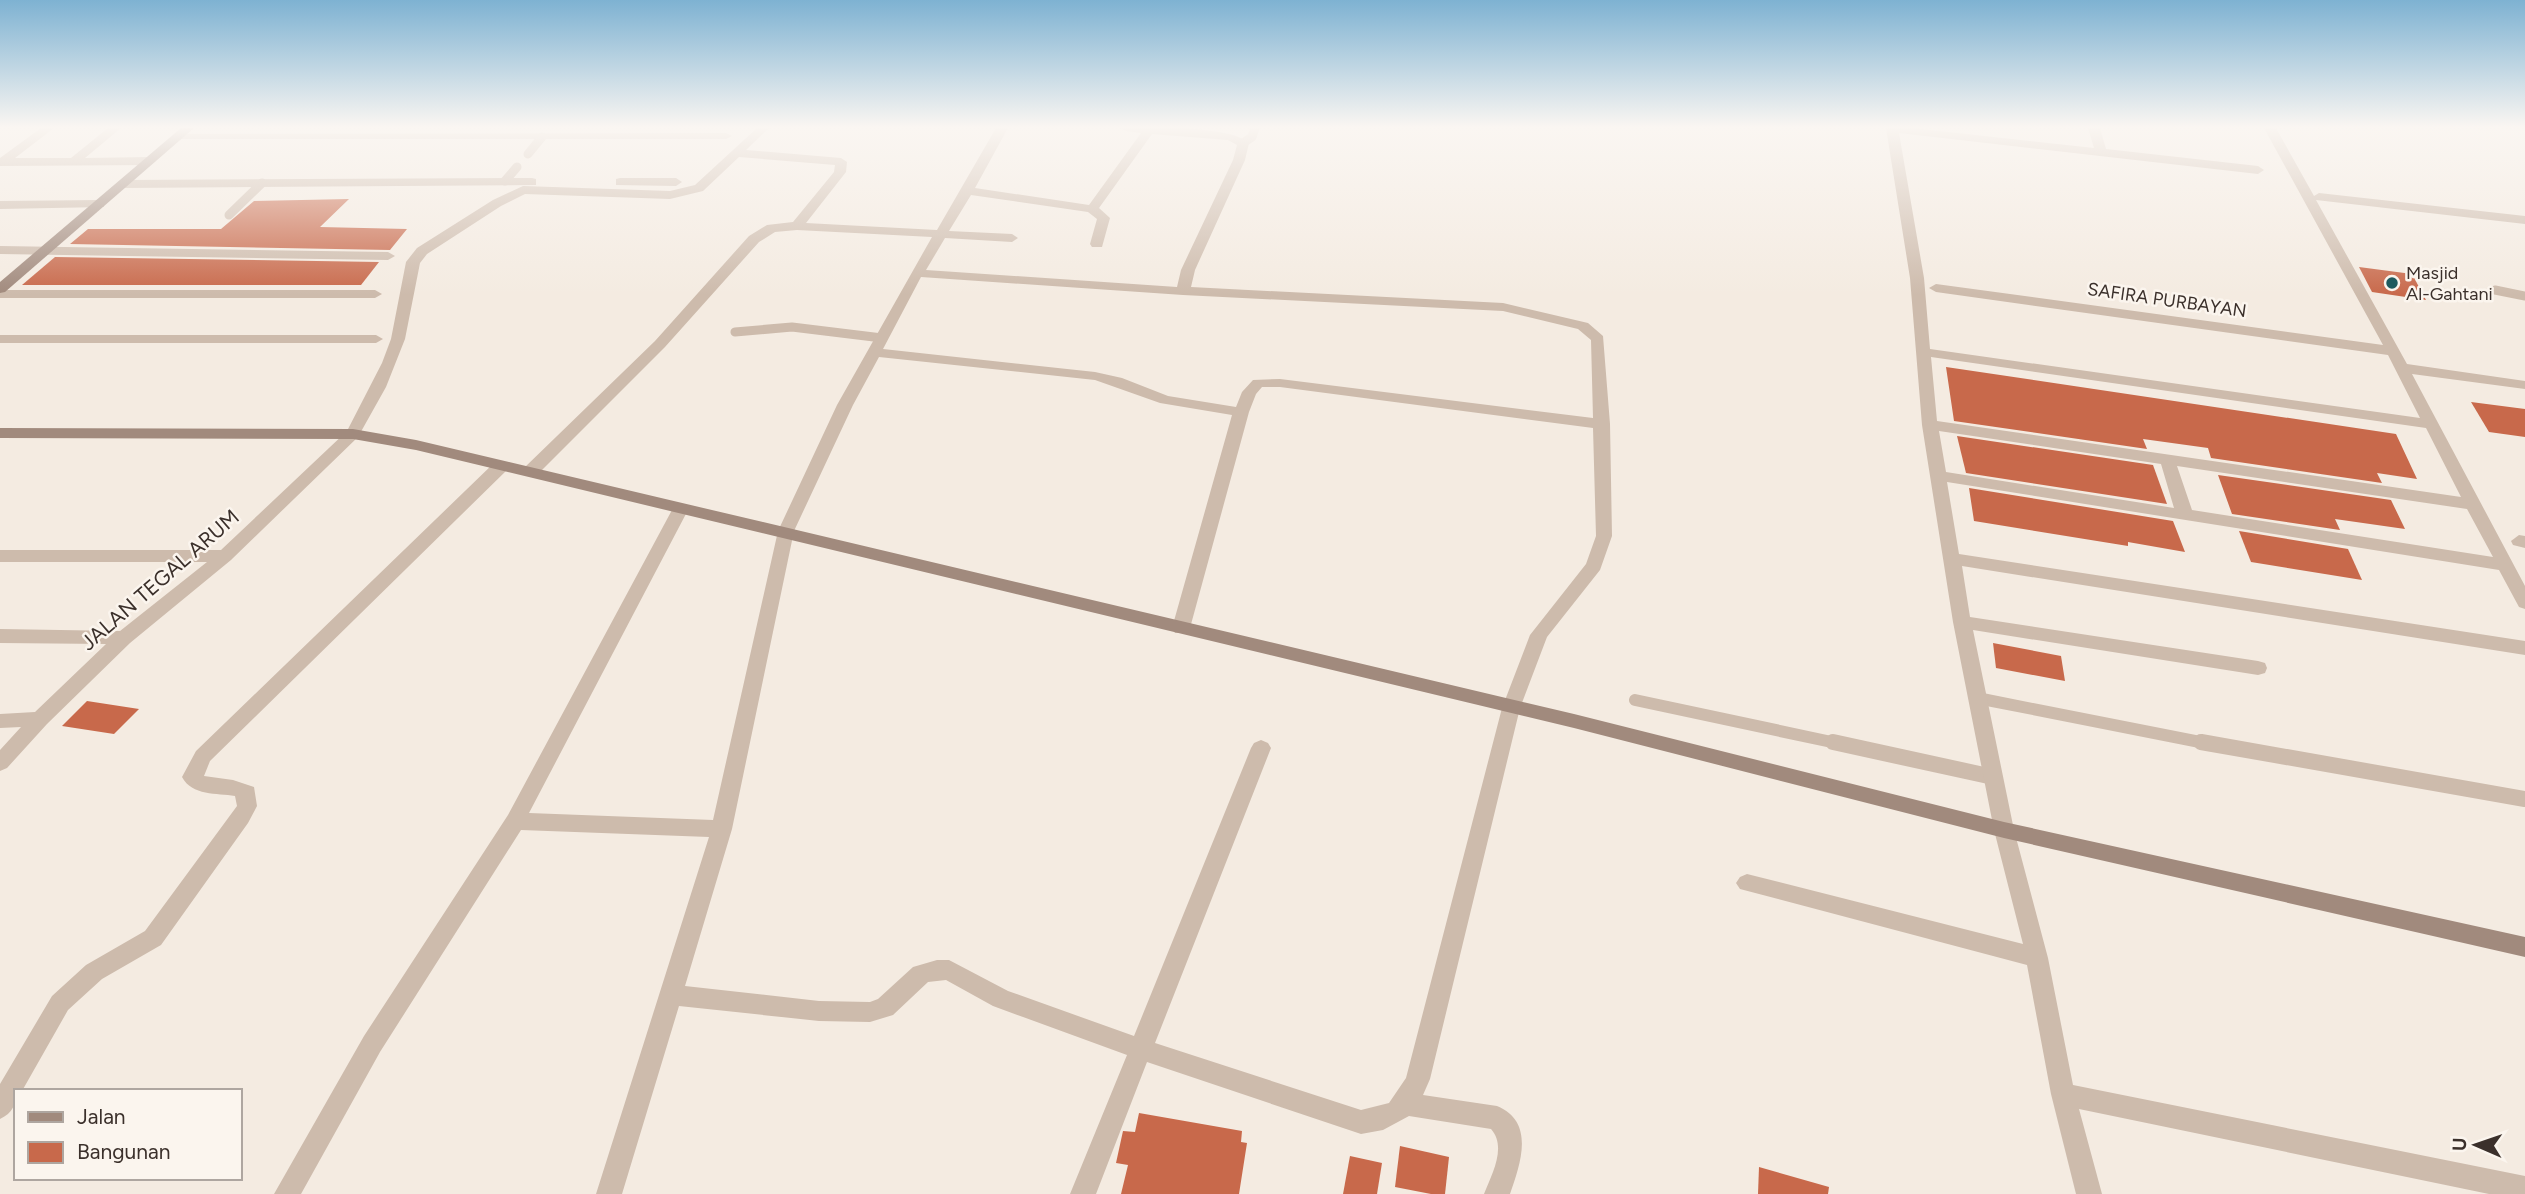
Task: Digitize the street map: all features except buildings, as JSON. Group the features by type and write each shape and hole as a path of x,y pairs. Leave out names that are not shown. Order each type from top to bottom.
{"street":[{"path":"0,292 123,184 162,184"},
{"name":"JALAN TEGAL ARUM","path":"0,763 40,719 124,638 225,556 353,433 389,363 398,339 413,262 422,251 519,191 680,195 704,184"},
{"path":"797,226 831,184"},
{"path":"609,1194 722,829 786,531 845,405 917,273 971,184"},
{"path":"1092,209 1110,184"},
{"path":"1183,291 1188,270 1228,184"},
{"path":"1901,184 1917,278 1930,425 1962,622 2004,830 2037,958 2063,1094 2089,1194"},
{"path":"2301,184 2393,351 2525,603"},
{"path":"967,191 1092,209 1104,218 1097,244"},
{"path":"2319,197 2525,220"},
{"path":"0,205 100,204"},
{"path":"530,472 660,344 754,239 772,228 797,226 1012,239"},
{"path":"0,250 388,256"},
{"path":"671,995 819,1011 870,1012 885,1008 921,974 949,970 1002,999 1140,1049 1361,1122 1387,1119 1405,1104 1418,1079 1516,709 1539,635 1600,555 1604,536 1598,339 1583,326 1526,311 1483,305 1183,291 917,273"},
{"name":"SAFIRA PURBAYAN","path":"1936,288 2393,351"},
{"path":"0,292 375,293"},
{"path":"0,339 376,338"},
{"path":"879,345 1095,376 1117,381 1165,400 1241,412"},
{"path":"1923,352 2431,424"},
{"path":"2402,368 2525,385"},
{"path":"1181,628 1241,412 1254,385 1264,382 1602,424"},
{"path":"1930,425 2473,504"},
{"path":"0,433 353,433 416,444 680,510 786,531 1574,721 2004,830 2525,947"},
{"path":"2167,458 2185,515"},
{"path":"0,1107 60,1003 94,972 153,938 242,817 248,799 247,793 241,788 202,785 192,777 203,756 501,466"},
{"path":"1939,476 2504,565"},
{"path":"287,1194 372,1044 515,821 680,510"},
{"path":"0,556 225,556"},
{"path":"1952,558 2525,648"},
{"path":"1962,622 2258,668"},
{"path":"0,636 124,638"},
{"path":"0,721 40,719"},
{"path":"1083,1194 1261,748"},
{"path":"515,821 722,829"},
{"path":"1747,883 2037,958"},
{"path":"2063,1094 2525,1189"},
{"path":"1405,1104 1497,1118 1506,1125 1510,1131 1511,1148 1497,1194"}],"lane":[{"path":"229,215 261,184"},
{"path":"2495,290 2525,296"},
{"path":"735,332 792,327 879,345"},
{"path":"1977,698 2219,746 2525,799"},
{"path":"1635,700 1993,777"}],"place":[{"name":"Masjid Al-Gahtani","path":"2392,283"}]}
